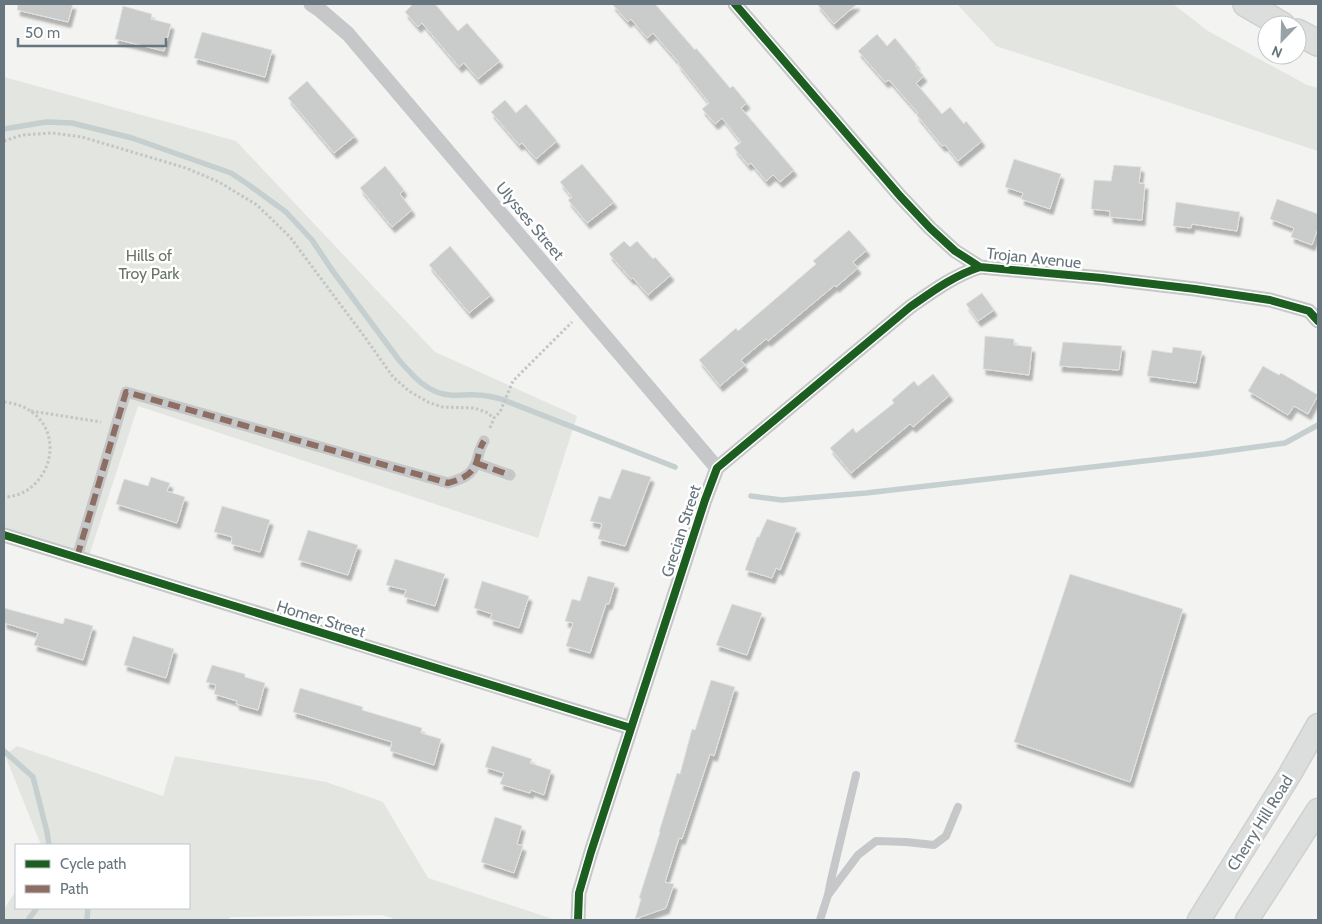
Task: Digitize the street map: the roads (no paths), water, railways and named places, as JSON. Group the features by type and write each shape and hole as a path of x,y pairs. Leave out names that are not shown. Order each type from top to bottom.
{"main road":[{"path":"1246,4 1265,15"},
{"name":"Cherry Hill Road","path":"1199,920 1290,774 1318,725"},
{"path":"1248,920 1318,810"}],"street":[{"name":"Ulysses Street","path":"311,4 348,34 717,468"},
{"name":"Trojan Avenue","path":"735,4 900,196 955,251 980,267 1102,278 1270,300 1309,311 1318,321"},
{"name":"Grecian Street","path":"578,920 579,893 591,852 717,468 910,307 942,284 964,272 980,267"},
{"path":"77,557 126,392 448,483 461,479 472,471 484,441"},
{"path":"476,463 510,475"},
{"name":"Homer Street","path":"4,535 631,728"}],"lane":[{"path":"820,920 828,895 856,775"},
{"path":"828,895 858,855 876,841 934,845 946,836 958,806"}],"waterway":[{"path":"4,129 46,122 72,123 132,138 231,173 286,212 312,240 399,360 421,383 442,394 483,395 501,399 675,467"},
{"path":"751,496 782,500 866,493 1205,454 1285,443 1318,425"},
{"path":"4,751 33,777 49,844"},
{"path":"28,920 36,909"},
{"path":"87,920 88,909"}],"park label":[{"name":"Hills of Troy Park","path":"149,264"}]}
